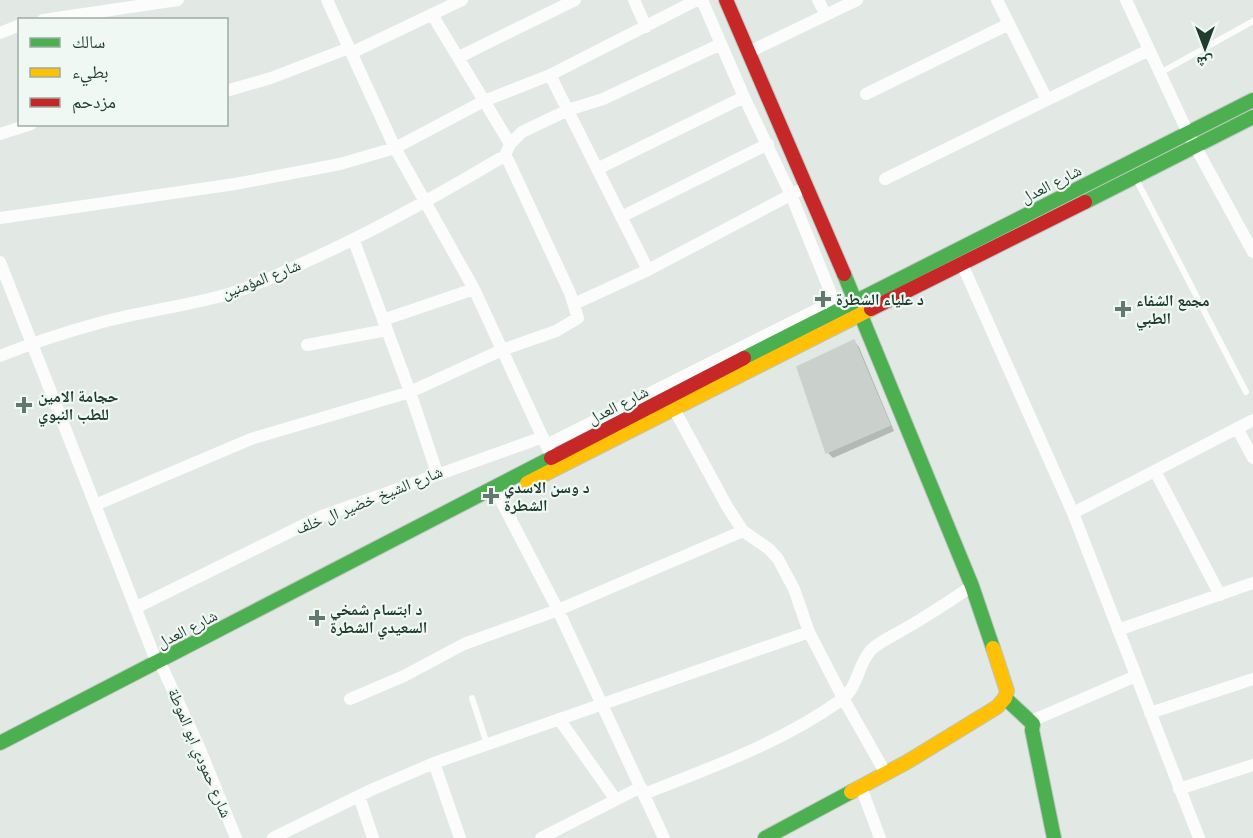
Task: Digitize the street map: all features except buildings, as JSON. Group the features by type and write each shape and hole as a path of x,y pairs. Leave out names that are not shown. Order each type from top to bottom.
{"street":[{"path":"327,0 395,148 474,289 547,446"},
{"path":"228,90 350,51 462,0"},
{"path":"459,57 575,0"},
{"path":"634,0 646,27"},
{"path":"0,218 235,184 340,164 395,148 484,101 550,75 697,0"},
{"path":"702,0 744,97 791,195"},
{"path":"726,0 807,186 972,586 1004,674 1007,691 1005,698 989,712 886,774 765,838"},
{"path":"818,0 826,15"},
{"path":"749,52 857,0"},
{"path":"997,0 1046,98"},
{"path":"1126,0 1188,133 1253,252"},
{"path":"57,18 172,1"},
{"path":"433,15 510,144"},
{"path":"866,94 1009,24"},
{"path":"0,33 18,26"},
{"path":"94,505 251,439 410,392 502,350 556,331 578,318 574,304 508,160 504,158 510,144 522,132 568,110 603,99 721,44"},
{"path":"885,179 1046,98 1149,50"},
{"path":"550,75 648,270"},
{"path":"597,169 744,97"},
{"name":"شارع العدل","path":"0,743 160,666 674,409 858,308 1253,100"},
{"name":"شارع العدل","path":"0,753 160,666 547,446 962,264 1253,117"},
{"path":"0,135 25,126"},
{"path":"621,217 768,144"},
{"name":"شارع المؤمنين","path":"0,356 99,323 232,292 263,281 354,241 504,158"},
{"path":"574,304 648,270 807,186"},
{"name":"شارع الشيخ خضير ال خلف","path":"135,608 322,516 437,473 547,446 830,303 832,296 791,195"},
{"path":"354,241 410,392 437,473"},
{"name":"شارع حمودي ابو الموطة","path":"0,262 135,608 199,747 236,838"},
{"path":"962,264 1073,513 1199,838"},
{"path":"307,345 385,325 474,289"},
{"path":"674,409 743,531 769,549 778,559 794,589 809,632 886,774"},
{"path":"1073,513 1253,420"},
{"path":"1237,428 1253,458"},
{"path":"1155,471 1220,595"},
{"path":"499,497 558,610 664,838"},
{"path":"350,699 404,676 464,644 558,610 743,531"},
{"path":"1118,630 1253,583"},
{"path":"541,838 616,800 738,758 771,743 843,698 855,685 863,661 873,648 972,586"},
{"path":"273,838 434,763 809,632"},
{"path":"1054,838 1032,730 1033,724 1036,719 1136,676"},
{"path":"1150,713 1253,679"},
{"path":"1005,698 1033,724"},
{"path":"559,719 616,800"},
{"path":"434,763 460,838"},
{"path":"1179,789 1253,765"},
{"path":"861,787 880,838"},
{"path":"359,796 373,838"}],"lane":[{"path":"1160,73 1253,21"},
{"path":"1135,177 1246,392"},
{"path":"472,698 487,744"}],"traffic: fast":[{"path":"744,358 1253,100"},
{"path":"1085,202 1253,117"},
{"path":"844,274 972,586 993,648"},
{"path":"0,743 551,458"},
{"path":"1005,698 1033,724 1032,730 1054,838"},
{"path":"765,838 851,792"}],"traffic: slow":[{"path":"527,483 871,309"},
{"path":"851,792 907,762 997,707 1005,698 1007,691 993,648"}],"traffic: jam":[{"path":"726,0 844,274"},
{"path":"871,309 1085,202"},
{"path":"551,458 744,358"}],"place":[{"name":"د علياء الشطرة","path":"823,299"},
{"name":"مجمع الشفاء الطبي","path":"1123,309"},
{"name":"حجامة الامين للطب النبوي","path":"24,405"},
{"name":"د وسن الاسدي الشطرة","path":"491,496"},
{"name":"د ابتسام شمخي السعيدي الشطرة","path":"317,618"}]}
